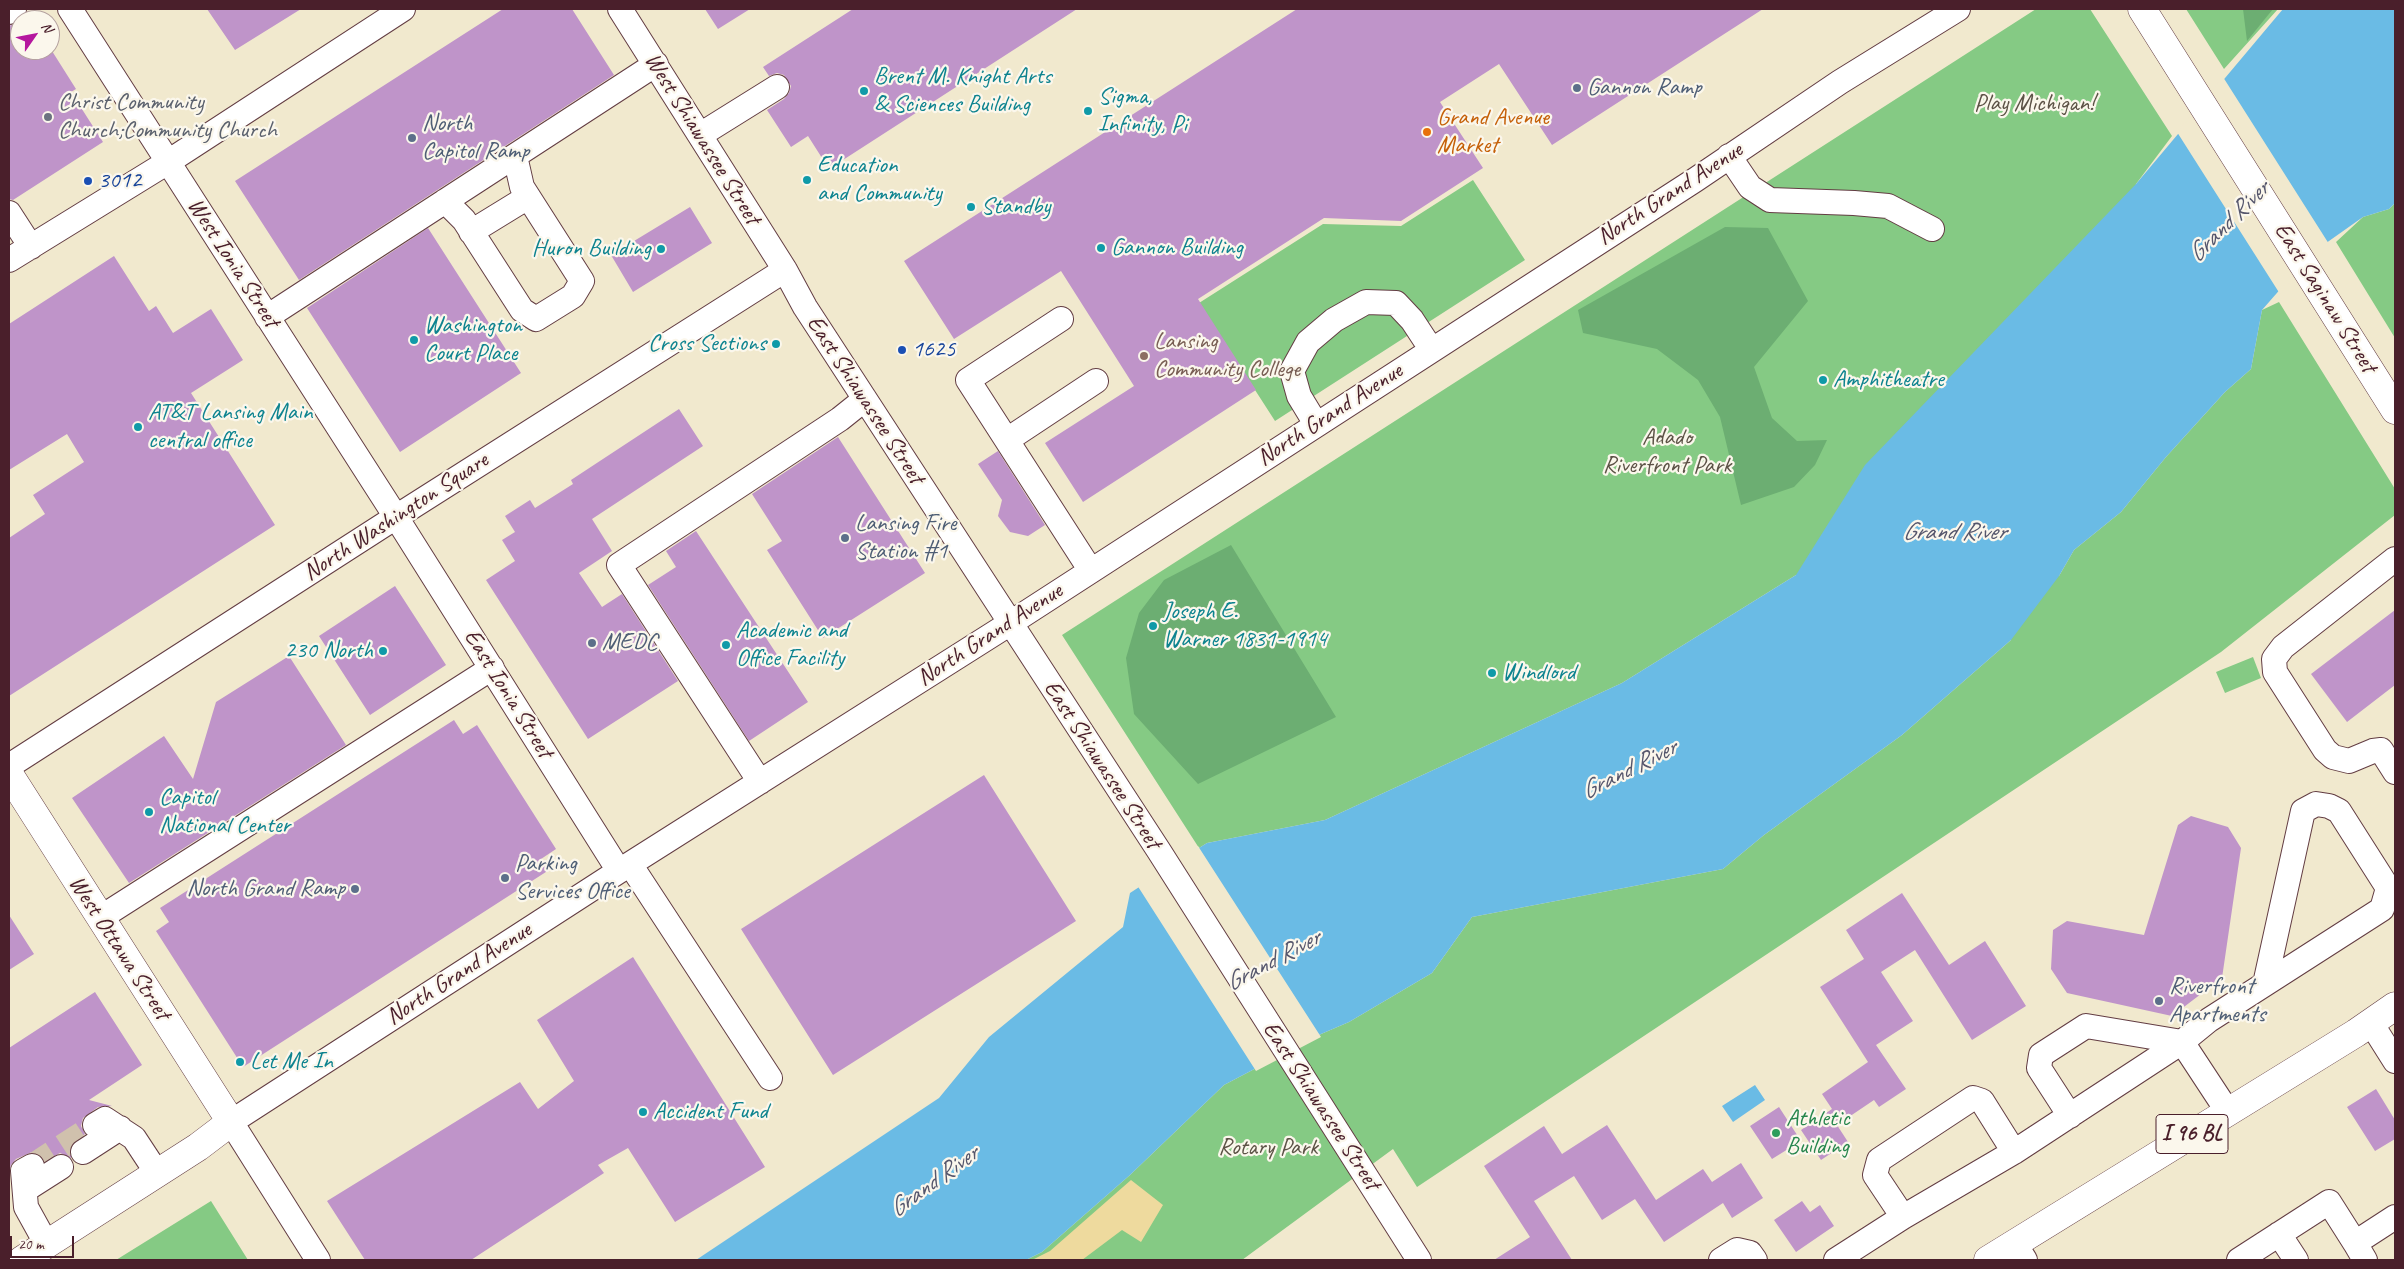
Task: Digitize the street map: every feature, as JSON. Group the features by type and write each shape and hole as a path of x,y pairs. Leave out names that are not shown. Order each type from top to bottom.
{"main road":[{"name":"East Saginaw Street","path":"2142,9 2393,401"},
{"name":"West Ottawa Street","path":"9,774 231,1122"},
{"name":"I 96 BL","path":"1988,1260 2020,1252 2228,1112 2395,1006"},
{"name":"North Grand Avenue","path":"22,1260 198,1147 231,1122"}],"street":[{"path":"9,12 14,9"},
{"name":"West Ionia Street","path":"70,9 396,517"},
{"path":"9,260 168,162 403,9"},
{"name":"West Shiawassee Street","path":"620,9 785,270"},
{"name":"North Grand Avenue","path":"231,1122 625,867 1009,624 1730,156 1840,82 1958,9"},
{"path":"267,317 656,64"},
{"path":"700,136 776,87"},
{"path":"445,201 464,220 522,310 536,320 573,296 582,281 522,186 515,156"},
{"path":"1730,156 1750,187 1770,200 1888,206 1932,229"},
{"path":"471,232 528,197"},
{"path":"9,213 31,247"},
{"name":"East Shiawassee Street","path":"785,270 805,307 1009,624 1159,851 1419,1260"},
{"name":"North Washington Square","path":"9,766 785,270"},
{"path":"1316,424 1299,396 1292,371 1308,342 1334,320 1366,302 1396,303 1412,320 1432,349"},
{"path":"1061,319 968,380 1090,571"},
{"path":"1007,440 1096,381"},
{"path":"760,782 619,565 840,419 865,399"},
{"name":"East Ionia Street","path":"396,517 492,668 625,867 770,1078"},
{"path":"2395,558 2283,647 2274,659 2275,672 2329,754 2348,761 2373,751 2381,750 2395,772"},
{"path":"100,918 492,668"},
{"path":"1839,1259 1903,1217 2014,1152 2070,1116 2182,1042 2209,1020 2382,909 2388,888 2339,811 2329,806 2316,804 2304,811 2265,984"},
{"path":"2370,1023 2395,1062"},
{"path":"2070,1116 2040,1068 2041,1055 2086,1026 2182,1042 2228,1112"},
{"path":"1903,1217 1876,1175 1879,1160 1973,1098 1982,1101 2014,1152"},
{"path":"95,1125 105,1119 134,1138 157,1173"},
{"path":"231,1122 318,1260"},
{"path":"83,1152 120,1128"},
{"path":"32,1166 23,1171 26,1207 47,1244"},
{"path":"25,1190 61,1167"},
{"path":"2239,1260 2329,1202 2360,1252 2395,1217"},
{"path":"2279,1234 2296,1260"},
{"path":"1721,1260 1737,1250 1750,1253 1755,1260"}],"green space":[{"path":"2036,9 2090,9 2172,136 2136,184 2059,576 2074,550 2121,512 2166,457 2225,392 2251,369 2262,310 2279,302 2395,489 2395,515 2221,652 1417,1187 1393,1149 1242,1260 1026,1260 1042,1252 1130,1175 1224,1085 1321,1034 1349,1022 1432,973 1472,917 1723,869 1764,835 1902,735 2011,640 1796,575 1622,683 1325,820 1207,843 1199,848 1062,635"},
{"path":"2186,9 2278,9 2224,69"},
{"path":"2243,9 2273,9 2247,41"},
{"path":"1473,180 1525,260 1275,421 1199,303 1323,224 1401,226"},
{"path":"2395,203 2395,338 2336,242 2363,217 2389,209"},
{"path":"1725,227 1768,228 1808,301 1754,367 1772,418 1797,441 1827,440 1815,465 1794,487 1741,505 1720,417 1698,380 1657,349 1583,333 1578,310"},
{"path":"1231,545 1336,717 1198,784 1134,714 1126,658 1139,613 1164,580"},
{"path":"2253,657 2261,678 2225,693 2216,672"},
{"path":"211,1201 248,1260 116,1260"}],"sand":[{"path":"1131,1180 1163,1205 1141,1242 1122,1230 1082,1260 1032,1260 1050,1251"}],"water":[{"name":"Grand River","path":"2283,9 2395,9 2395,203 2389,209 2363,217 2312,253 2262,310 2251,369 2225,392 2166,457 2121,512 2074,550 2059,576 2011,640 1902,735 1764,835 1723,869 1472,917 1432,973 1349,1022 1321,1034 1224,1085 1130,1175 1042,1252 1026,1260 696,1260 939,1098 989,1037 1123,927 1130,893 1207,843 1325,820 1622,683 1796,575 1865,465 2136,184"},
{"path":"1755,1085 1765,1100 1733,1122 1722,1106"}],"pier":[{"path":"2223,77 2329,244 2314,255 2280,294 2177,132"},
{"path":"1198,846 1321,1037 1256,1071 1137,885"}],"building":[{"path":"207,9 301,9 235,50"},
{"name":"North Capitol Ramp","path":"503,9 572,9 614,75 299,280 235,181"},
{"path":"705,9 750,9 718,29"},
{"name":"Brent M. Knight Arts & Sciences Building","path":"853,9 1077,9 829,169 808,136 791,147 767,110 784,99 789,93 791,86 784,75 777,73 769,76 763,67"},
{"name":"Gannon Building","path":"1297,9 1763,9 1552,145 1499,64 1440,102 1483,168 1401,221 1324,218 1198,299 1256,390 1083,502 1045,443 1134,386 1061,271 954,339 904,261"},
{"name":"Christ Community Church;Community Church","path":"9,26 10,60 58,60 76,89 71,92 103,142 13,200 9,199"},
{"name":"Huron Building","path":"690,207 712,243 633,292 611,255"},
{"name":"Washington Court Place","path":"428,228 521,373 400,452 307,308"},
{"name":"AT&T Lansing Main central office","path":"114,256 149,311 156,306 173,333 211,309 243,360 191,393 275,525 9,696 9,538 45,514 33,495 84,462 67,434 9,470 9,324"},
{"name":"MEDC","path":"679,409 703,446 592,519 612,551 579,573 602,607 622,594 678,681 588,739 486,580 515,561 502,540 515,532 505,516 530,500 535,508 573,484 571,480"},
{"name":"Lansing Fire Station #1","path":"838,437 925,573 823,638 767,550 782,541 752,494"},
{"path":"998,451 1045,525 1028,536 1010,532 998,516 1002,500 978,464"},
{"name":"Academic and Office Facility","path":"696,531 808,702 749,741 648,585 676,567 666,551"},
{"name":"230 North","path":"395,586 446,665 370,715 319,636"},
{"path":"2395,610 2395,685 2347,722 2311,674"},
{"path":"289,656 346,745 129,883 72,798 164,736 193,779 216,702"},
{"name":"North Grand Ramp","path":"454,720 463,734 477,725 556,849 541,859 549,870 243,1067 156,931 169,922 160,908"},
{"path":"984,775 1076,921 833,1075 741,929"},
{"path":"2191,816 2228,827 2241,848 2222,978 2172,1016 2067,993 2051,969 2053,930 2067,921 2144,935 2178,825"},
{"path":"1902,893 1949,965 1985,941 2026,1006 1972,1040 1915,950 1881,972 1913,1021 1876,1045 1906,1089 1879,1107 1874,1100 1837,1125 1848,1142 1821,1160 1801,1130 1832,1109 1822,1094 1868,1062 1820,987 1864,959 1846,930"},
{"path":"9,915 34,954 9,970"},
{"name":"Accident Fund","path":"633,957 765,1167 675,1222 628,1148 598,1165 604,1173 471,1260 365,1260 327,1201 520,1082 538,1109 574,1081 537,1020"},
{"path":"95,992 142,1065 89,1100 112,1106 98,1107 83,1118 81,1126 85,1134 71,1145 71,1158 60,1153 45,1161 39,1155 32,1152 16,1159 11,1165 9,1173 9,1048"},
{"path":"2376,1089 2395,1120 2395,1139 2375,1151 2347,1107"},
{"name":"Athletic Building","path":"1779,1107 1801,1141 1772,1159 1750,1126"},
{"path":"1607,1125 1656,1200 1703,1169 1712,1182 1741,1163 1763,1198 1732,1218 1723,1203 1664,1242 1635,1199 1602,1220 1574,1176 1534,1201 1572,1260 1494,1260 1530,1237 1484,1166 1544,1126 1562,1154"},
{"path":"1802,1201 1810,1212 1820,1205 1834,1226 1796,1252 1774,1220"}],"tunnel":[{"path":"32,1166 95,1125"}],"place":[{"name":"Gannon Ramp","path":"1577,88"},
{"name":"Brent M. Knight Arts & Sciences Building","path":"864,91"},
{"name":"Sigma, Infinity, Pi","path":"1088,111"},
{"name":"Christ Community Church;Community Church","path":"48,117"},
{"name":"Grand Avenue Market","path":"1427,132"},
{"name":"North Capitol Ramp","path":"412,138"},
{"name":"Education and Community","path":"807,180"},
{"name":"3012","path":"88,181"},
{"name":"Standby","path":"971,207"},
{"name":"Gannon Building","path":"1101,248"},
{"name":"Huron Building","path":"661,249"},
{"name":"Washington Court Place","path":"414,340"},
{"name":"Cross Sections","path":"776,344"},
{"name":"1625","path":"902,350"},
{"name":"Lansing Community College","path":"1144,356"},
{"name":"Amphitheatre","path":"1823,380"},
{"name":"AT&T Lansing Main central office","path":"138,427"},
{"name":"Lansing Fire Station #1","path":"845,538"},
{"name":"Joseph E. Warner 1831-1914","path":"1153,626"},
{"name":"MEDC","path":"592,643"},
{"name":"Academic and Office Facility","path":"726,645"},
{"name":"230 North","path":"383,651"},
{"name":"Windlord","path":"1492,673"},
{"name":"Capitol National Center","path":"149,812"},
{"name":"Parking Services Office","path":"505,878"},
{"name":"North Grand Ramp","path":"355,889"},
{"name":"Riverfront Apartments","path":"2159,1001"},
{"name":"Let Me In","path":"240,1062"},
{"name":"Accident Fund","path":"643,1112"},
{"name":"Athletic Building","path":"1776,1133"}],"park label":[{"name":"Play Michigan!","path":"2034,104"},
{"name":"Adado Riverfront Park","path":"1667,452"},
{"name":"Rotary Park","path":"1268,1148"}]}
